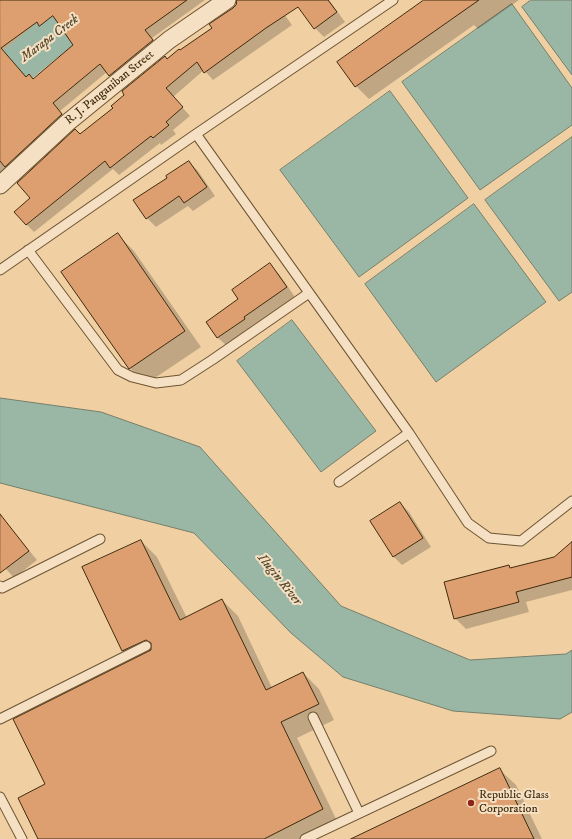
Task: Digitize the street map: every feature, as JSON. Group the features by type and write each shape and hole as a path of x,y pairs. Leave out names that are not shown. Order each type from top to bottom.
{"street":[{"name":"R. J. Panganiban Street","path":"0,185 67,123 169,40 226,0"}],"lane":[{"path":"0,270 196,134 394,0"},
{"path":"196,134 409,433 468,523 489,538 521,541 572,501"},
{"path":"28,250 118,370 132,377 156,383 181,380 309,293"},
{"path":"339,482 409,433"},
{"path":"1,587 100,539"},
{"path":"0,719 146,646"},
{"path":"313,717 359,813"},
{"path":"305,839 491,751"},
{"path":"0,797 22,839"}],"water":[{"path":"531,0 572,0 572,75 522,7"},
{"path":"512,4 572,88 572,125 480,190 402,82"},
{"path":"390,91 468,198 359,277 280,170"},
{"path":"572,137 572,292 559,301 485,200"},
{"path":"474,204 546,302 436,382 365,284"},
{"path":"292,320 376,431 321,472 237,361"},
{"name":"Ilugin River","path":"0,398 101,412 200,447 341,606 470,660 566,654 572,650 572,712 560,719 453,711 343,677 291,633 194,533 0,483"}],"building":[{"path":"0,0 187,0 145,30 153,40 109,76 100,64 53,103 62,114 5,167 0,161","holes":["53,16 73,45 33,79 29,74 26,77 1,48 37,22 39,26"]},
{"path":"237,0 328,0 337,12 314,29 298,7 266,28 204,73 197,62 166,88 183,107 166,122 169,125 153,138 151,136 110,168 105,161 26,225 14,212 30,198 17,183 75,129 80,134 113,108 111,106 124,95 122,91 165,56 167,59 179,49 180,50 212,28 209,24 233,8 236,5"},
{"path":"424,0 479,0 355,87 337,62"},
{"path":"189,161 207,187 184,203 179,196 146,219 133,200 167,178 166,176"},
{"path":"118,233 185,331 129,369 61,272"},
{"path":"270,263 287,287 217,338 206,322 238,299 232,290"},
{"path":"400,502 423,538 393,557 370,521"},
{"path":"0,514 29,551 0,573"},
{"path":"141,540 180,620 222,599 266,690 303,672 319,704 281,722 323,809 264,839 38,839 18,798 45,784 13,719 151,650 151,643 146,640 122,651 82,567"},
{"path":"572,542 572,577 516,592 519,602 454,619 444,582 509,565 510,568 554,557"},
{"name":"Republic Glass Corporation","path":"500,768 534,839 351,839"}],"waterway":[{"name":"Marapa Creek","path":"0,79 50,38 102,0"}],"place":[{"name":"Republic Glass Corporation","path":"471,803"}]}
